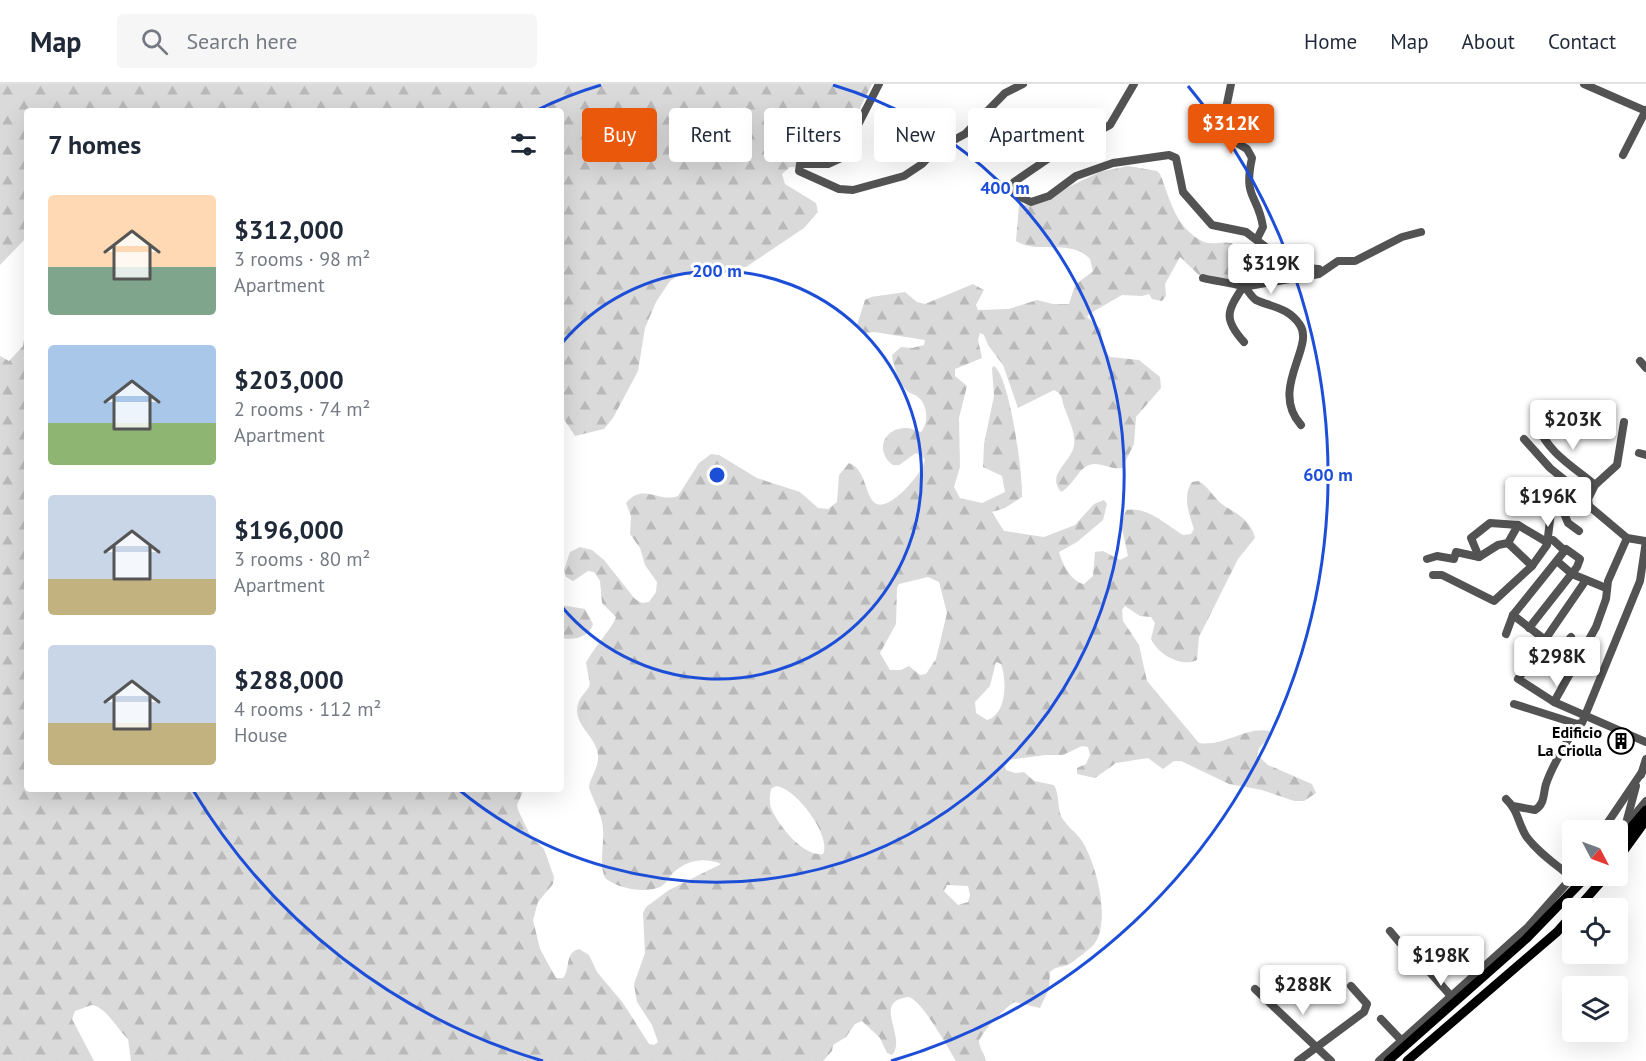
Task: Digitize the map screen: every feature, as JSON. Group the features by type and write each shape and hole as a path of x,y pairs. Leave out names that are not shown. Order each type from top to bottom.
{"main road":[{"path":"1628,831 1646,810"},
{"path":"1628,846 1646,820"},
{"path":"1388,1061 1526,939 1577,886"},
{"path":"1587,898 1597,886"},
{"path":"1407,1061 1562,926"}],"street":[{"path":"879,84 841,158 828,164 800,164 799,171 838,189 853,190 904,176 922,164 935,150 965,134 1005,93 1023,84"},
{"path":"1134,84 1110,125 1055,154 1014,182 1011,187 1014,195 1031,202 1049,196 1076,176 1113,163 1169,154 1176,158 1184,192 1212,225 1225,230 1241,230 1257,238 1280,258 1304,268 1319,269 1321,272"},
{"path":"1231,84 1221,133 1247,149 1252,158 1247,181 1263,227 1257,238"},
{"path":"1584,84 1646,111 1623,155"},
{"path":"1203,278 1243,287 1321,272 1338,261 1355,261 1402,237 1420,232"},
{"path":"1243,287 1228,315 1231,326 1244,342"},
{"path":"1243,287 1254,299 1281,308 1301,326 1303,339 1287,399 1292,414 1301,425"},
{"path":"1640,361 1646,368"},
{"path":"1514,704 1577,724 1582,723 1643,584 1646,541 1627,538 1589,506 1588,499 1595,485 1617,465 1624,422"},
{"path":"1538,426 1542,436 1556,454 1595,485"},
{"path":"1524,439 1544,462 1588,499"},
{"path":"1433,575 1442,575 1494,601 1533,566 1548,542 1551,512 1568,500 1580,502 1588,499"},
{"path":"1561,506 1568,523 1579,531"},
{"path":"1479,557 1470,538 1490,523 1518,525 1548,542 1553,540 1580,559 1572,573 1529,628"},
{"path":"1426,559 1437,556 1454,559 1456,552 1479,557 1498,545 1508,543 1518,525"},
{"path":"1554,702 1596,627 1606,599 1606,588 1627,538"},
{"path":"1508,543 1533,566"},
{"path":"1506,634 1513,615 1565,550"},
{"path":"1557,561 1572,573 1606,588"},
{"path":"1586,580 1518,679 1554,702 1646,742"},
{"path":"1513,615 1575,663"},
{"path":"1558,652 1571,638"},
{"path":"1513,806 1535,810 1539,807 1546,783 1577,724"},
{"path":"1627,820 1646,759"},
{"path":"1609,820 1642,772"},
{"path":"1506,799 1513,806 1532,844 1562,868"},
{"path":"1628,822 1646,801"},
{"path":"1628,849 1646,827"},
{"path":"1379,1061 1528,927 1565,886"},
{"path":"1390,931 1400,943 1404,943 1451,996"},
{"path":"1298,1061 1367,1008 1365,1000 1351,986"},
{"path":"1255,989 1331,1061"},
{"path":"1381,1019 1402,1041"}],"green space":[{"path":"0,84 872,84 860,108 764,108 764,162 833,162 824,168 790,167 782,174 785,184 816,203 818,212 804,228 746,267 718,269 697,279 683,273 670,281 656,302 645,328 638,371 613,418 604,429 575,436 564,420 564,108 24,108 24,240 0,265"},
{"path":"1128,166 1157,171 1175,213 1186,229 1204,242 1232,243 1245,262 1247,276 1238,282 1201,277 1180,257 1165,284 1166,296 1162,301 1152,299 1149,294 1122,295 1089,314 1087,317 1101,329 1102,347 1110,357 1139,360 1160,377 1161,388 1136,417 1134,444 1122,468 1089,465 1061,492 1057,486 1057,474 1072,452 1074,436 1061,396 1054,390 1018,408 1003,365 988,345 984,335 980,333 978,340 982,358 955,369 955,376 967,386 959,418 960,467 954,487 960,498 982,503 1005,492 1002,476 983,467 984,444 994,396 992,368 994,366 1000,374 1010,406 1018,449 1022,497 1005,508 992,512 1004,531 1044,537 1075,525 1094,504 1104,500 1107,504 1103,520 1077,542 1059,552 1068,571 1079,583 1084,584 1093,576 1095,552 1103,551 1120,560 1128,556 1121,524 1126,510 1142,511 1183,535 1191,534 1194,529 1187,505 1187,493 1192,482 1202,483 1222,504 1244,520 1251,528 1255,538 1238,559 1199,637 1197,660 1177,661 1159,650 1151,639 1155,623 1151,617 1140,616 1125,606 1122,610 1123,621 1139,645 1147,681 1199,743 1217,742 1252,731 1269,731 1271,736 1259,748 1257,755 1268,765 1312,784 1316,793 1304,801 1294,801 1262,790 1229,784 1181,761 1174,761 1163,769 1148,758 1116,763 1095,778 1077,774 1077,768 1086,764 1090,755 1088,747 1082,746 1063,755 1008,760 1005,765 1006,770 1015,773 1024,772 1034,781 1054,785 1061,816 1082,841 1092,863 1100,891 1102,920 1100,933 1094,945 1071,963 1050,972 1049,989 1040,1008 1015,1002 988,1027 979,1042 986,1061 956,1061 927,1015 909,997 898,1000 892,1005 896,1048 892,1055 887,1053 880,1038 862,1021 855,1024 846,1037 833,1045 832,1051 823,1061 131,1061 128,1039 107,1014 92,1005 75,1011 72,1019 94,1061 0,1061 0,356 9,361 23,346 24,339 24,792 523,792 517,805 518,810 531,837 544,849 554,877 553,884 538,902 533,920 540,949 556,978 563,978 569,958 574,951 579,949 589,955 597,972 623,1003 649,1044 654,1045 658,1042 652,1025 637,1002 634,984 645,953 643,913 646,907 669,890 721,864 702,860 684,865 673,873 662,886 646,890 623,887 605,878 602,865 602,822 589,787 597,764 597,748 581,724 577,711 579,701 590,684 586,663 616,617 602,603 600,581 594,572 588,571 573,581 566,577 564,570 570,552 580,547 592,550 604,560 635,599 642,603 649,602 656,592 657,582 645,565 640,548 630,534 631,516 626,503 632,497 645,493 664,497 678,496 699,463 711,454 719,455 757,478 800,492 818,508 828,509 837,502 839,475 849,463 859,471 870,497 877,504 883,504 898,496 913,481 925,459 916,453 899,465 893,465 884,453 884,441 892,431 899,429 909,428 921,432 924,428 926,414 921,400 906,390 901,383 892,355 901,347 912,348 924,345 925,340 874,332 862,333 857,325 865,300 905,292 917,302 925,304 973,284 984,290 976,305 978,310 1009,309 1037,300 1053,304 1069,304 1075,285 1093,271 1090,259 1074,249 1035,247 1016,241 1019,205 1033,204 1100,172","holes":["928,577 939,582 947,613 936,659 926,674 920,675 909,666 901,670 890,670 880,653 896,624 897,588 899,584","996,662 1001,664 1003,671 1004,696 994,717 987,720 976,713 975,702 990,686","776,786 793,795 810,814 822,836 823,854 815,854 807,850 779,823 770,801 771,789","947,885 968,886 970,895 968,902 958,905 944,891"]},
{"path":"564,606 585,609 593,624 589,632 577,638 564,638"}],"place":[{"name":"Edificio La Criolla","path":"1621,741"}]}
